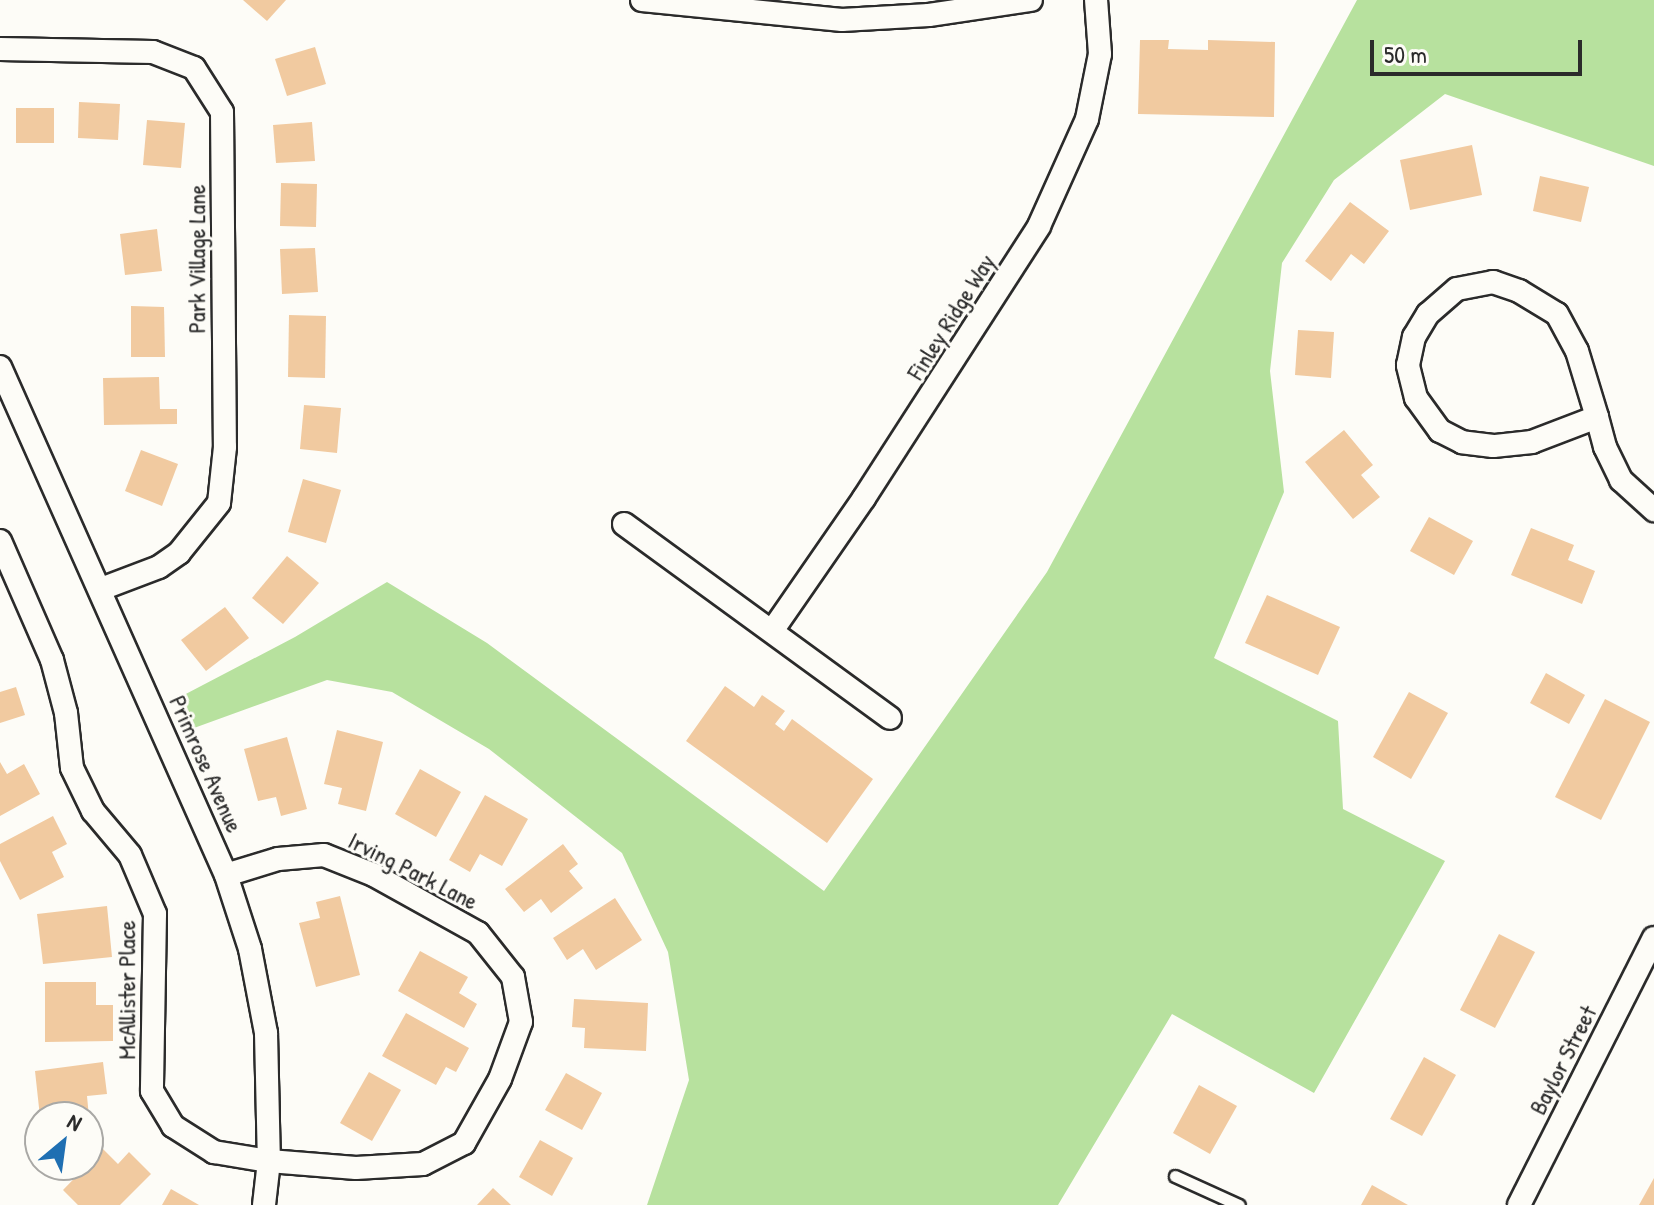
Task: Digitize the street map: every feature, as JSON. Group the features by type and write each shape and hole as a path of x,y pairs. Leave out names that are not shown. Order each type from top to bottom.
{"street":[{"path":"642,0 842,20 929,15 1031,0"},
{"name":"Finley Ridge Way","path":"772,631 864,498 1039,226 1087,119 1100,54 1096,0"},
{"name":"Park Village Lane","path":"0,49 153,52 194,68 222,112 225,447 219,503 179,553 159,567 101,589"},
{"path":"1597,417 1532,442 1493,446 1462,442 1440,431 1416,398 1408,365 1414,337 1428,314 1457,289 1493,282 1519,291 1557,314 1577,351 1597,417 1605,447 1621,480 1654,510"},
{"name":"Primrose Avenue","path":"1,374 101,589 226,875 250,949 266,1033 269,1161 264,1205"},
{"path":"624,524 890,718"},
{"name":"McAllister Place","path":"0,541 52,660 66,713 72,768 93,811 130,855 155,914 152,1091 173,1126 214,1152 269,1161"},
{"name":"Irving Park Lane","path":"226,875 278,859 324,855 374,875 478,933 513,977 521,1022 500,1079 464,1143 423,1164 356,1168 269,1161"},
{"name":"Baylor Street","path":"1519,1205 1654,938"}],"lane":[{"path":"1175,1176 1239,1205"}],"green space":[{"path":"1357,0 1654,0 1654,166 1445,94 1334,180 1282,263 1270,371 1284,492 1214,658 1338,721 1343,809 1445,861 1314,1093 1172,1014 1058,1205 647,1205 689,1080 668,952 622,853 489,749 392,692 327,680 194,728 180,697 295,637 387,582 487,643 824,891 1047,572"}],"building":[{"path":"243,0 286,0 267,21"},
{"path":"1140,40 1169,40 1168,49 1208,50 1208,40 1275,42 1274,117 1138,114"},
{"path":"315,47 326,84 287,96 275,59"},
{"path":"79,102 120,104 118,140 78,138"},
{"path":"16,108 54,108 54,143 16,143"},
{"path":"147,120 185,123 181,168 143,165"},
{"path":"312,122 315,161 276,163 273,125"},
{"path":"1472,145 1482,195 1410,210 1400,160"},
{"path":"1540,176 1589,187 1581,222 1533,211"},
{"path":"281,183 317,184 316,227 280,226"},
{"path":"1350,202 1389,231 1364,264 1351,254 1331,281 1305,261"},
{"path":"157,229 162,271 125,275 120,234"},
{"path":"315,248 318,292 282,294 280,249"},
{"path":"131,306 164,307 165,357 131,357"},
{"path":"289,315 326,316 325,378 288,377"},
{"path":"1298,330 1334,332 1331,378 1295,375"},
{"path":"159,377 160,409 177,409 177,424 104,425 103,378"},
{"path":"304,405 341,408 337,453 300,449"},
{"path":"1344,430 1373,465 1361,475 1380,497 1353,519 1305,462"},
{"path":"141,450 178,464 162,506 125,491"},
{"path":"303,479 341,490 326,543 288,532"},
{"path":"1429,517 1473,541 1454,575 1410,551"},
{"path":"1531,528 1574,545 1568,560 1595,571 1582,604 1511,575"},
{"path":"287,556 319,583 283,624 252,598"},
{"path":"1267,595 1340,627 1318,675 1245,643"},
{"path":"225,607 249,638 206,671 181,640"},
{"path":"1546,673 1585,695 1569,724 1530,703"},
{"path":"725,686 754,707 762,695 785,711 775,724 784,731 792,719 873,779 827,843 686,741"},
{"path":"16,687 25,715 0,723 0,692"},
{"path":"1409,692 1448,713 1411,779 1373,757"},
{"path":"1605,699 1650,722 1601,820 1555,797"},
{"path":"337,730 383,742 366,811 338,804 342,788 324,784"},
{"path":"287,737 307,809 281,816 276,797 258,801 244,749"},
{"path":"0,762 7,774 24,764 40,794 0,816"},
{"path":"420,769 461,792 436,837 395,814"},
{"path":"485,795 528,819 502,866 480,854 470,872 449,860"},
{"path":"53,816 67,844 52,852 64,877 20,900 0,861 0,844"},
{"path":"563,844 578,864 569,871 583,888 551,913 541,899 524,912 505,889"},
{"path":"340,896 360,975 316,987 299,923 320,918 316,902"},
{"path":"615,898 642,940 596,970 583,949 567,960 553,938"},
{"path":"107,906 112,957 43,964 37,914"},
{"path":"1499,934 1535,952 1495,1028 1460,1010"},
{"path":"420,951 468,977 459,993 477,1004 464,1028 398,991"},
{"path":"45,982 96,982 96,1005 113,1005 113,1041 45,1042"},
{"path":"574,999 648,1003 646,1051 584,1048 585,1028 572,1027"},
{"path":"406,1013 469,1048 456,1072 446,1067 436,1085 382,1056"},
{"path":"1424,1057 1456,1075 1422,1136 1390,1119"},
{"path":"103,1062 107,1094 87,1096 87,1101 38,1101 35,1071"},
{"path":"369,1072 401,1090 372,1141 340,1123"},
{"path":"566,1073 602,1093 582,1130 545,1110"},
{"path":"1199,1085 1237,1106 1210,1154 1173,1133"},
{"path":"540,1140 573,1158 552,1196 519,1177"},
{"path":"104,1150 118,1164 129,1152 151,1174 120,1205 78,1205 63,1190 72,1181 104,1181"},
{"path":"1654,1178 1654,1205 1639,1205"},
{"path":"1372,1185 1408,1205 1361,1205"},
{"path":"493,1188 511,1205 477,1205"},
{"path":"171,1189 199,1205 162,1205"}]}
